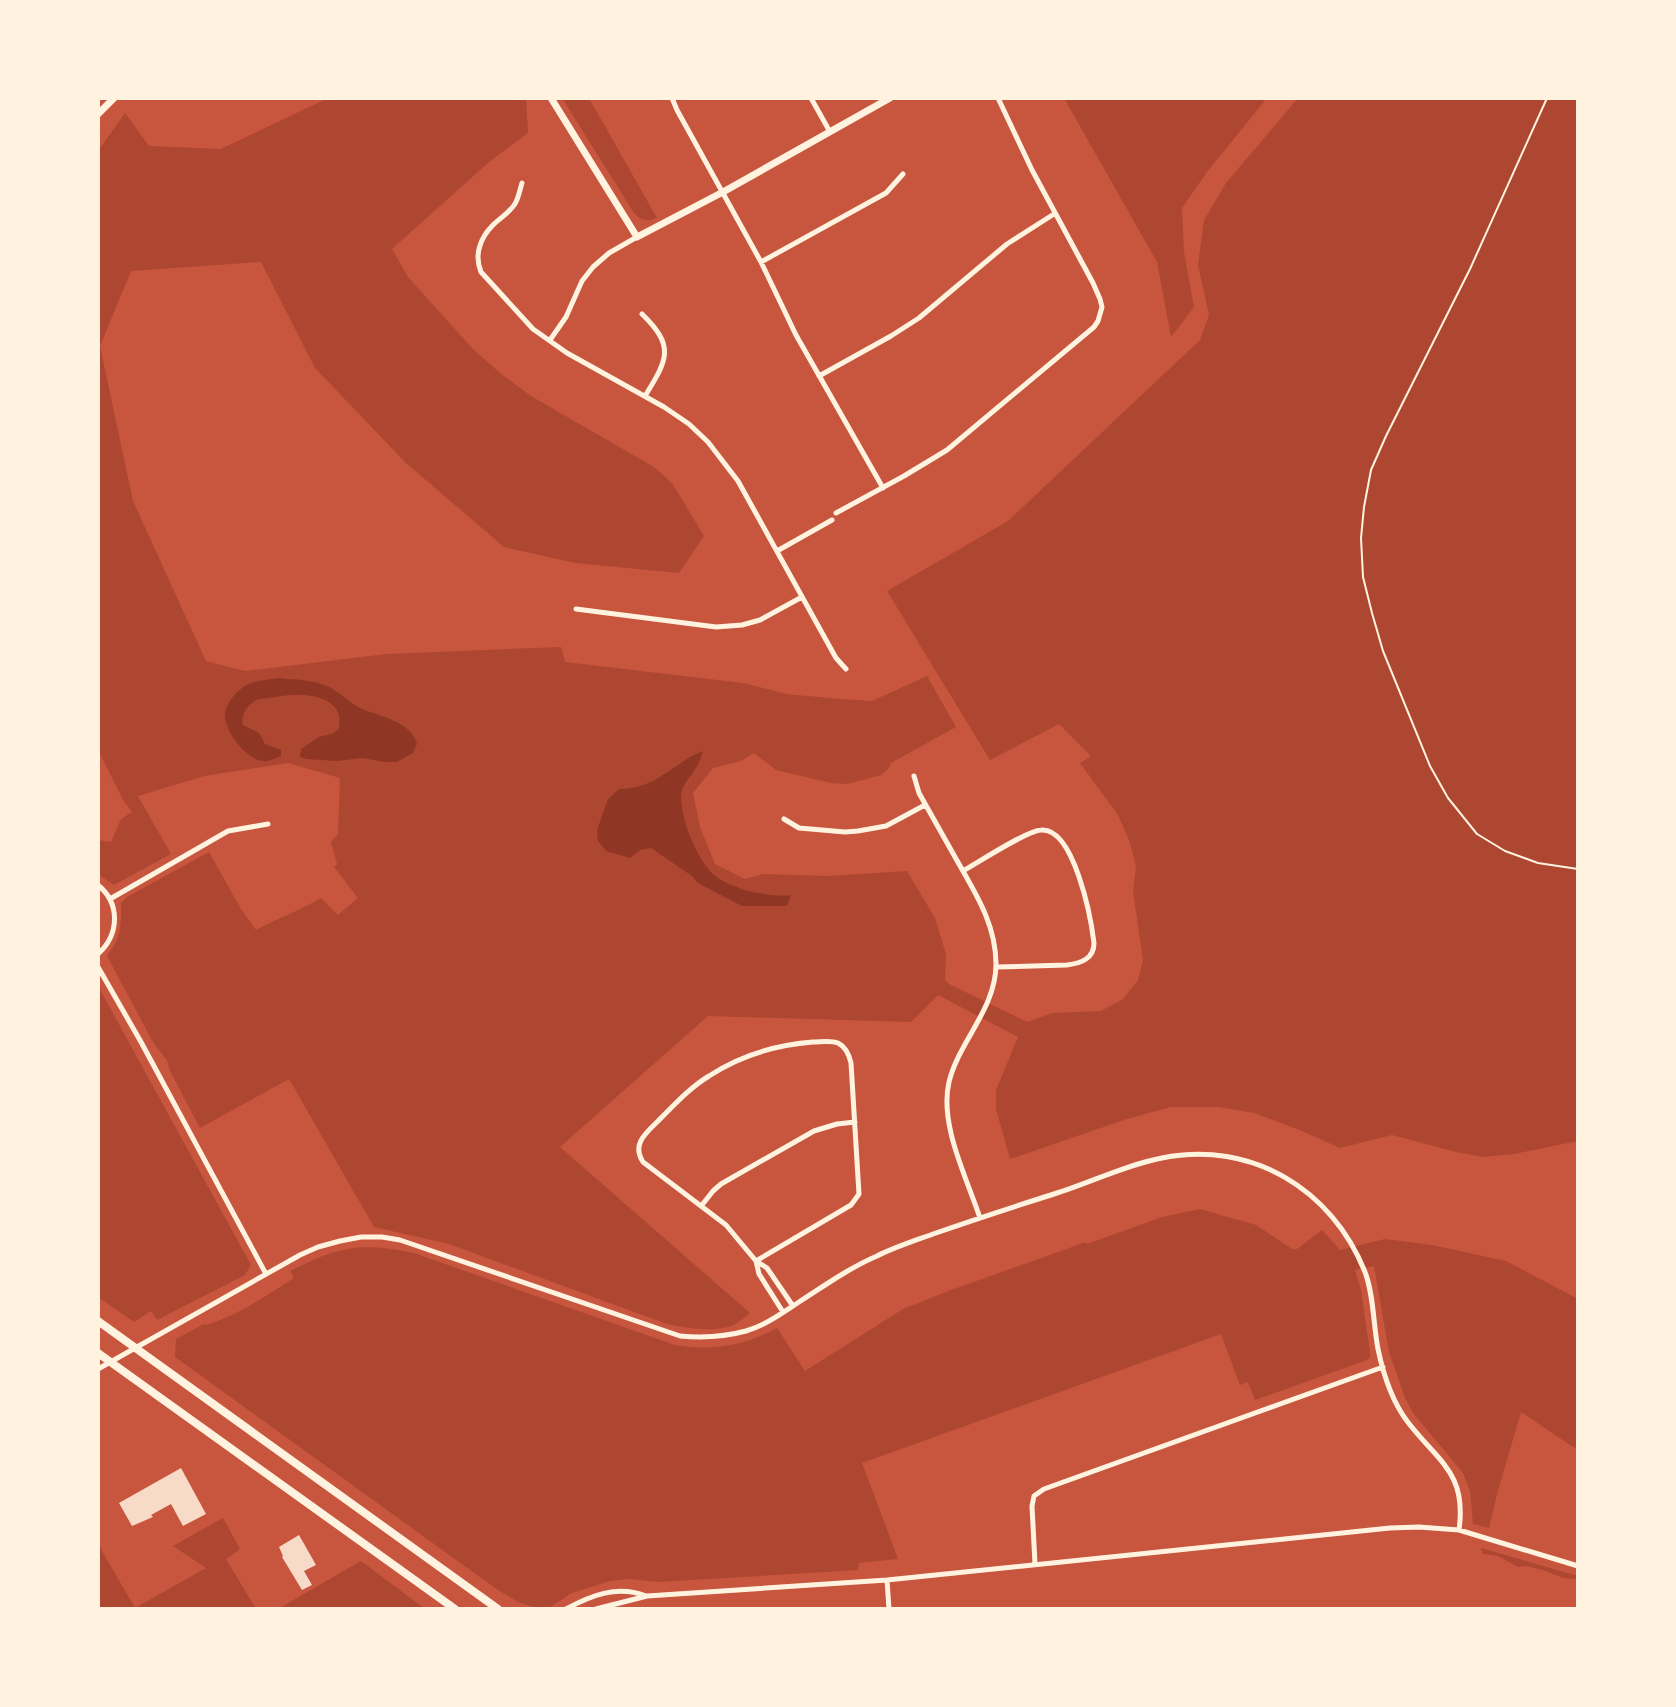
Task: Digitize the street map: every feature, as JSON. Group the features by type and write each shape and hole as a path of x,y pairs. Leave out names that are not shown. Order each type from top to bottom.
{"main road":[{"path":"98,1321 498,1609"},
{"path":"98,1353 455,1609"}],"street":[{"path":"98,114 114,98"},
{"path":"551,98 637,237"},
{"path":"672,98 761,262 796,335 883,488"},
{"path":"811,98 830,132"},
{"path":"549,340 566,317 582,281 609,253 890,98"},
{"path":"836,513 947,450 1098,321 1102,307 1093,283 1054,214 998,98"},
{"path":"761,262 886,193 903,174"},
{"path":"522,183 516,202 482,239 477,253 481,272 533,329 567,353 689,424 708,442 738,481 836,658 846,669"},
{"path":"819,376 919,318 1007,244 1054,214"},
{"path":"642,314 657,329 665,352 662,368 645,396"},
{"path":"777,551 832,520"},
{"path":"576,609 716,627 760,620 802,597"},
{"path":"914,776 925,805 987,916 994,943 996,967 993,987 954,1067 947,1100 951,1134 980,1218"},
{"path":"784,819 799,828 858,831 886,826 925,805"},
{"path":"110,899 228,831 268,824"},
{"path":"963,871 1029,833 1045,830 1057,835 1081,880 1094,943 1089,957 1067,965 996,967"},
{"path":"98,885 110,899 115,920 109,942 98,954"},
{"path":"98,967 266,1274"},
{"path":"756,1261 854,1202 859,1190 850,1058 846,1049 838,1044 826,1041 776,1047 722,1068 677,1101 638,1146 643,1162 735,1233 756,1261 767,1268 793,1306"},
{"path":"702,1205 721,1184 814,1131 855,1122"},
{"path":"98,1369 318,1247 361,1237 382,1237 423,1247 680,1336 703,1338 726,1335 762,1325 879,1255 980,1218 1162,1158 1190,1154 1220,1156 1249,1161 1293,1181 1339,1223 1366,1274 1383,1367 1397,1406 1457,1483 1460,1495 1459,1530"},
{"path":"756,1261 759,1274 783,1312"},
{"path":"1035,1564 1032,1506 1034,1496 1044,1489 1383,1367"},
{"path":"596,1609 647,1596 887,1580 1390,1528 1459,1530 1578,1566"},
{"path":"887,1580 889,1609"},
{"path":"566,1609 617,1590 647,1596"}],"path":[{"path":"1547,98 1470,269 1371,470 1361,538 1363,577 1383,651 1430,766 1448,798 1477,834 1505,851 1538,863 1578,869"}],"shaded area":[{"path":"328,98 526,98 528,133 489,162 392,249 408,277 472,348 531,396 654,467 672,483 704,536 679,573 575,563 504,547 406,463 315,368 261,262 131,271 100,346 133,501 206,661 245,671 386,654 561,647 565,662 743,683 786,694 872,701 927,676 956,727 891,763 881,775 847,784 776,770 754,753 741,761 713,768 693,793 700,827 715,864 745,879 763,874 827,876 907,871 935,918 946,954 945,980 1027,1022 1052,1013 1101,1011 1123,999 1138,980 1143,960 1133,891 1136,866 1129,840 1118,815 1080,763 1091,756 1059,724 990,760 887,591 1008,521 1200,340 1209,315 1198,265 1204,220 1226,183 1298,98 1578,98 1578,1141 1483,1157 1392,1135 1340,1148 1254,1113 1218,1107 1171,1107 1010,1159 996,1109 996,1090 1018,1037 938,995 911,1022 708,1016 560,1147 750,1313 734,1325 710,1329 667,1324 449,1244 374,1227 289,1079 200,1128 167,1060 154,1044 107,956 120,931 121,903 209,852 256,930 321,898 338,915 358,898 334,867 337,864 331,842 338,834 340,778 288,763 204,776 138,796 171,854 114,885 98,874 98,840 111,842 121,819 132,812 98,750 98,151 125,113 149,146 221,149"},
{"path":"562,98 589,98 657,218 645,220 634,213"},
{"path":"1064,98 1267,98 1182,208 1184,252 1194,307 1171,337 1157,262"},
{"path":"279,678 323,684 360,708 401,724 417,744 413,753 397,762 300,757 301,749 339,728 339,717 335,707 321,698 292,695 257,700 246,710 243,725 259,733 265,744 281,750 281,756 272,760 256,759 243,750 232,736 226,721 226,710 233,696 246,685"},
{"path":"703,751 681,795 684,816 696,849 707,868 721,880 751,891 791,895 787,906 742,906 698,883 651,848 640,850 630,858 606,851 598,841 597,830 608,799 619,789 644,785"},
{"path":"98,986 251,1265 245,1275 157,1320 151,1311 134,1322 98,1297"},
{"path":"1200,1209 1256,1225 1292,1249 1297,1249 1322,1230 1340,1250 1385,1239 1432,1245 1506,1261 1578,1299 1578,1448 1521,1412 1489,1528 1473,1524 1470,1491 1463,1473 1413,1413 1405,1398 1389,1352 1374,1266 1355,1270 1370,1353 1367,1360 1255,1400 1248,1382 1240,1385 1221,1334 862,1463 898,1559 859,1563 858,1570 658,1582 610,1581 572,1593 547,1609 540,1609 518,1602 495,1588 175,1357 176,1339 262,1298 294,1278 290,1271 337,1251 364,1247 414,1253 675,1345 728,1346 777,1328 805,1371 903,1309 1086,1242 1162,1217"},
{"path":"223,1518 240,1549 226,1559 256,1609 98,1609 98,1544 135,1608 206,1568 173,1546"},
{"path":"1481,1548 1578,1576 1578,1579 1563,1578 1527,1566 1518,1567 1498,1556 1483,1554"},
{"path":"361,1561 425,1609 278,1609"}],"building":[{"path":"181,1468 206,1514 183,1526 171,1504 151,1515 153,1517 132,1526 119,1503"},
{"path":"299,1535 316,1565 304,1571 312,1585 302,1590 279,1547"}]}
